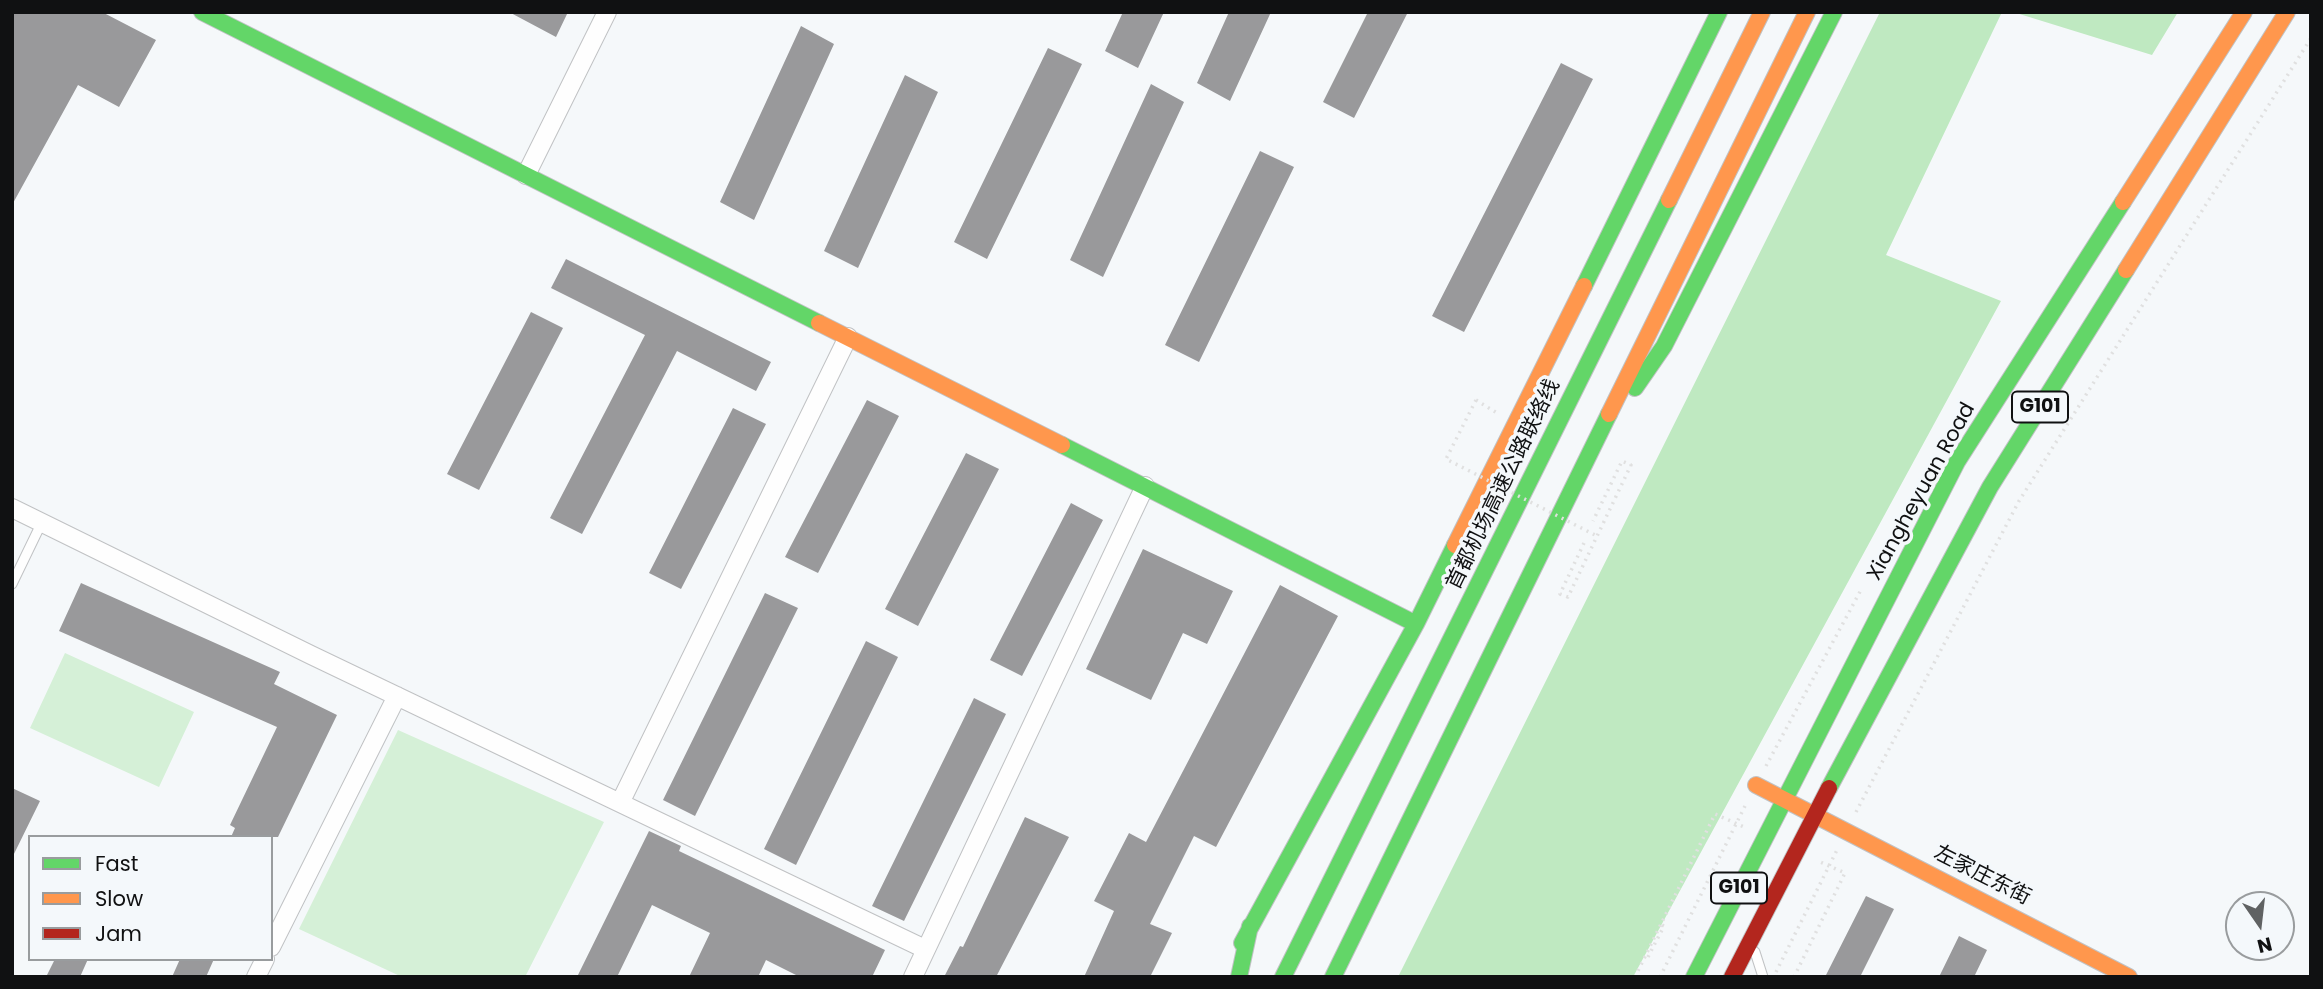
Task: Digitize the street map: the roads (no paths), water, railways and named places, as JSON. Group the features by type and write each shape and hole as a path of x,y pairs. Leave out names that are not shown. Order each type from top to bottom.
{"main road":[{"path":"202,12 1416,624"},
{"path":"1226,977 1250,926 1416,624 1719,12"},
{"name":"首都机场高速公路联络线","path":"1283,977 1762,12"},
{"path":"1333,977 1807,12"},
{"path":"1568,496 1664,346 1833,12"},
{"name":"Xiangheyuan Road","path":"1694,977 1957,462 2244,12"},
{"name":"G101","path":"1732,977 1814,815 1990,486 2287,12"},
{"name":"左家庄东街","path":"1756,785 2129,977"},
{"path":"1239,977 1250,926"}],"street":[{"path":"526,175 607,12"},
{"path":"620,803 848,337"},
{"path":"913,977 1145,486"},
{"path":"12,508 925,949"},
{"path":"273,943 397,696"},
{"path":"256,977 264,961"}],"lane":[{"path":"12,584 42,522"},
{"path":"1751,940 1763,977"}]}
